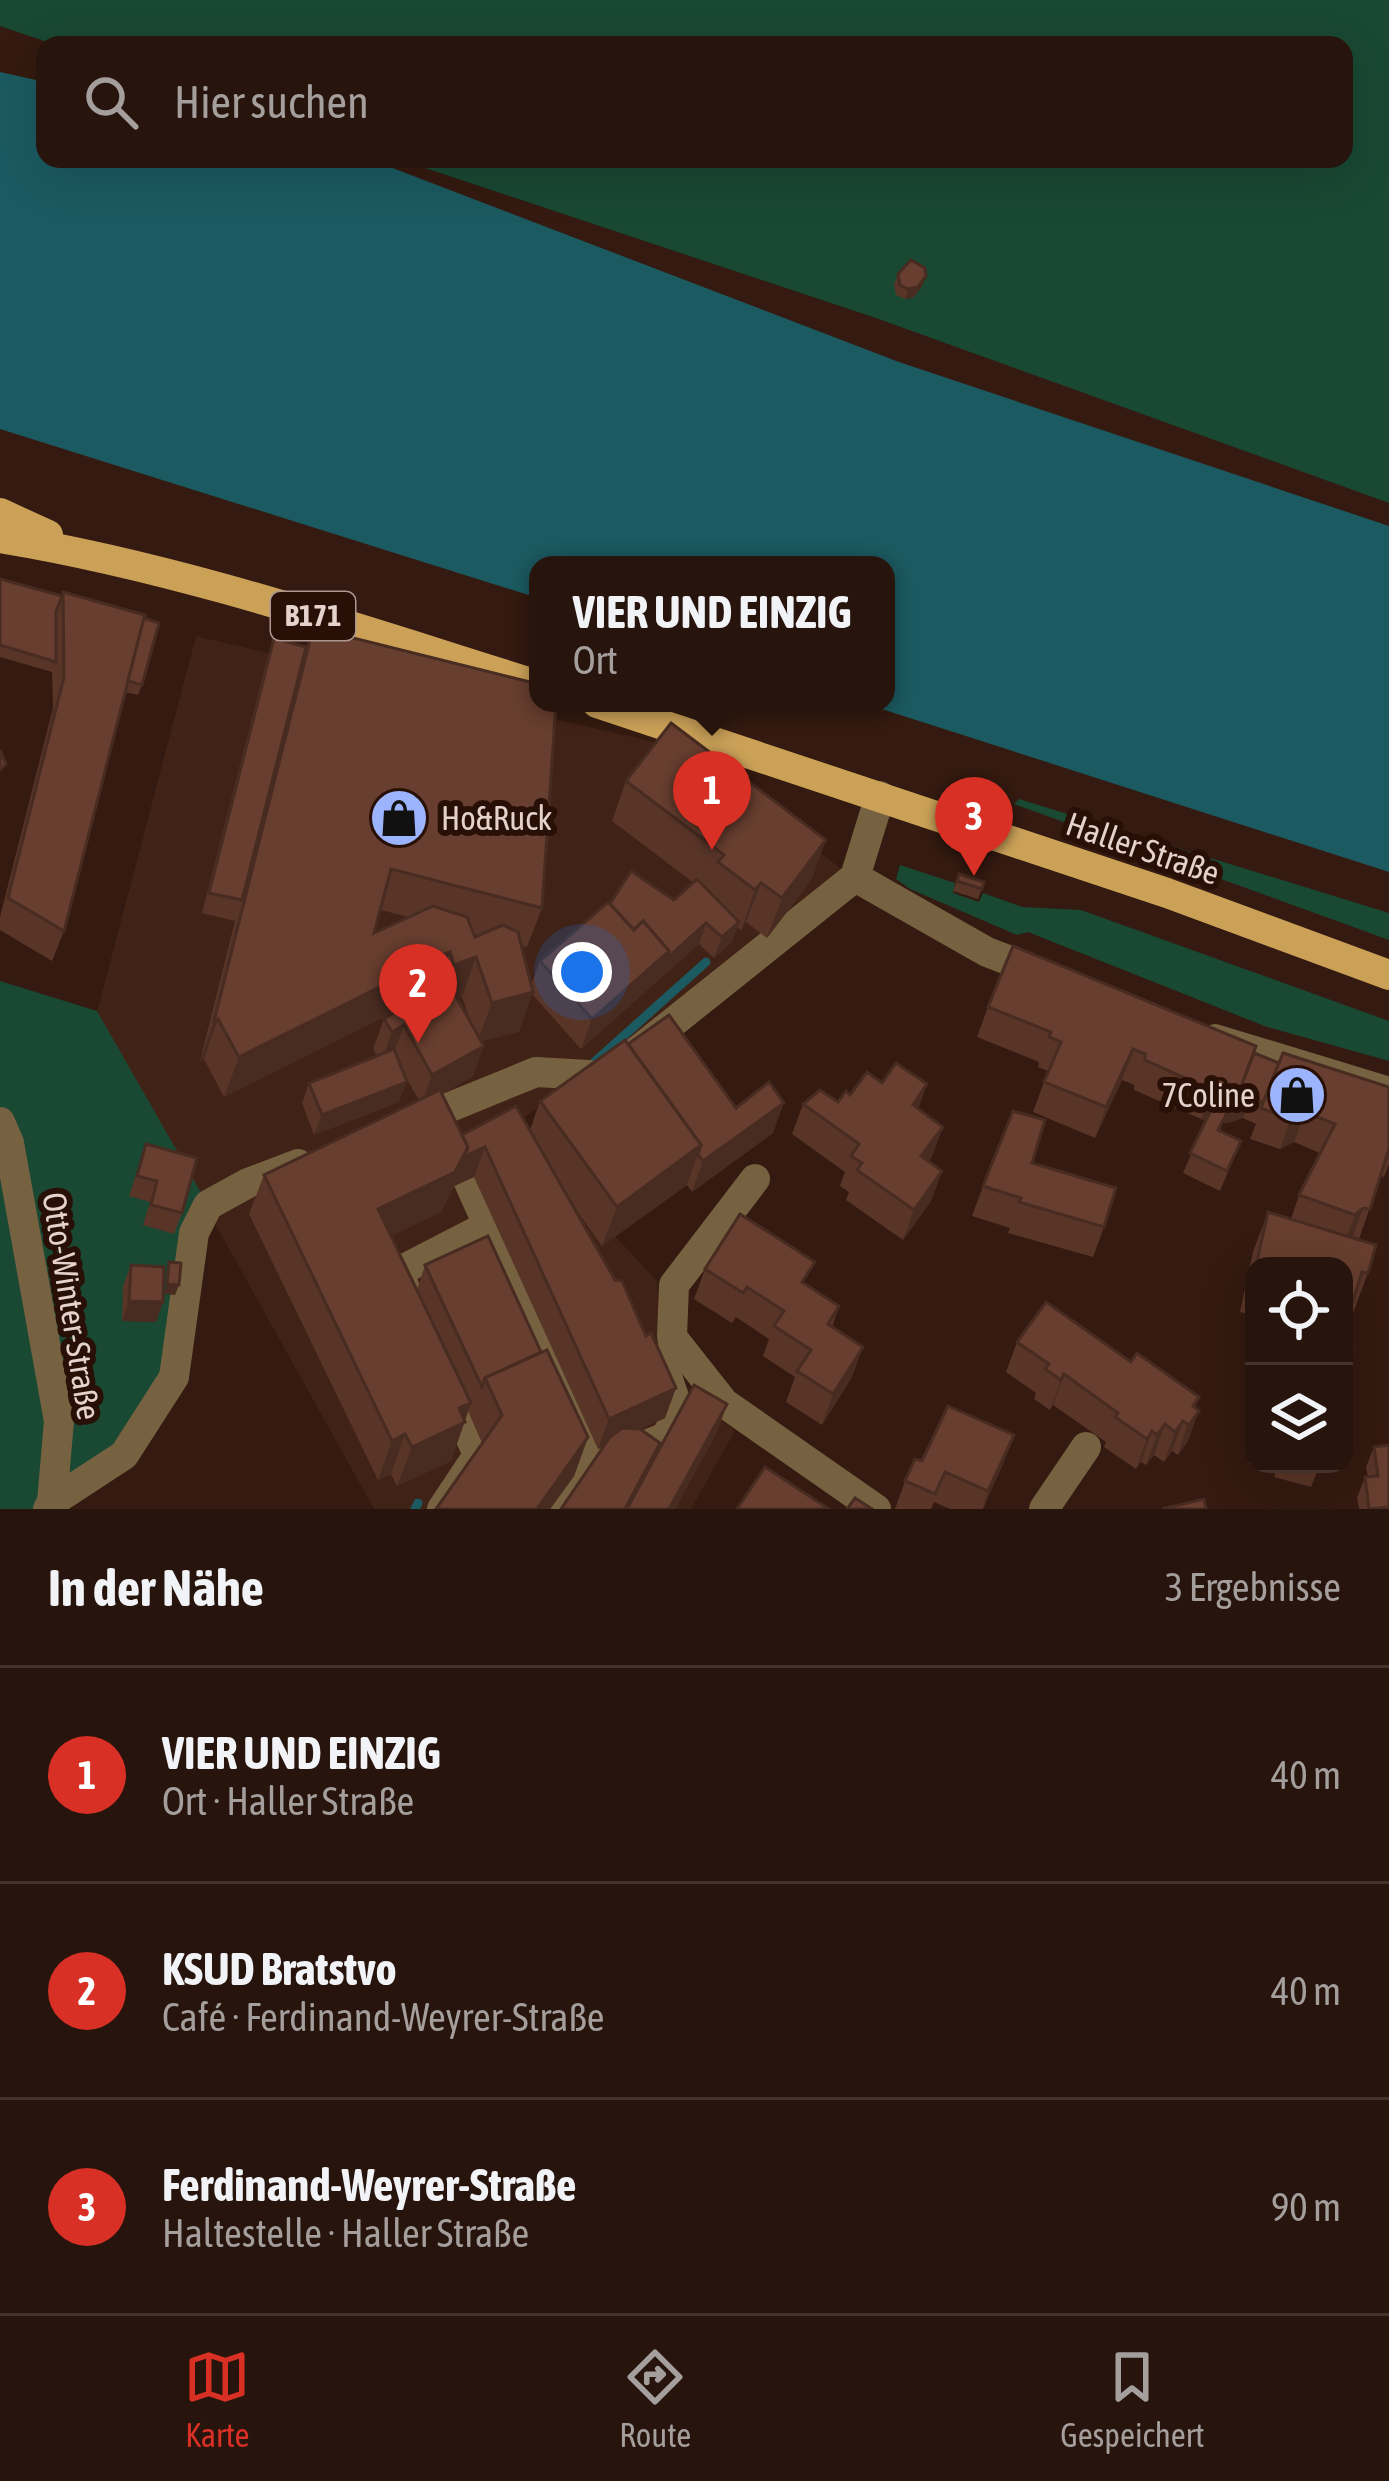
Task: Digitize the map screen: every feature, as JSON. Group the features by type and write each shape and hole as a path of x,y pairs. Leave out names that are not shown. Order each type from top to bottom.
{"main road":[{"name":"B171","path":"0,514 87,552"},
{"name":"B171","path":"0,538 87,552 263,600 529,682"},
{"name":"Haller Straße","path":"624,712 1167,892 1389,975"}],"street":[{"path":"375,1136 536,1072 606,1076 855,877 880,796"},
{"path":"855,877 987,952 1076,986"},
{"path":"1187,1030 1389,1091"},
{"path":"439,1112 596,1466"},
{"name":"Otto-Winter-Straße","path":"0,1122 9,1143 59,1421 50,1506"},
{"path":"50,1506 124,1455 174,1377 194,1233 208,1205 248,1183 333,1152"},
{"path":"566,1509 596,1466 666,1437 679,1412 659,1361 672,1337 674,1285 754,1179"},
{"path":"442,1509 478,1455 398,1272 487,1226"},
{"path":"672,1337 724,1403 876,1509"},
{"path":"1044,1509 1086,1448"}],"shaded area":[{"path":"196,636 684,749 852,877 513,1126 657,1281 664,1378 735,1431 691,1509 374,1509 97,1012"}],"green space":[{"path":"0,0 1389,0 1389,503 873,317 425,168 1353,168 1353,36 36,38 0,26"},
{"path":"1019,799 1389,913 1389,940 1014,804"},
{"path":"900,865 955,883 953,893 979,902 983,893 1022,907 1081,910 1389,1021 1389,1061 1267,1027 1028,932 1017,935 910,889 896,879"},
{"path":"0,981 97,1011 208,1205 174,1377 124,1455 52,1502 50,1420 36,1509 0,1509"}],"water":[{"path":"0,72 36,80 36,168 392,168 899,362 1389,526 1389,872 891,712 895,712 895,556 529,556 529,595 0,429"}],"building":[{"path":"911,260 925,268 926,276 918,287 908,289 900,285 898,274"},
{"path":"0,579 62,596 56,612 56,662 0,645"},
{"path":"63,592 145,615 64,931 8,898 64,677"},
{"path":"144,618 159,623 142,685 128,681"},
{"name":"Ho&Ruck","path":"313,628 529,682 529,712 555,712 542,908 391,869 374,933 433,906 467,917 475,937 503,925 518,932 533,992 492,1003 476,957 454,965 450,952 239,1057 218,1019 214,1021"},
{"path":"274,638 306,647 242,900 209,893"},
{"path":"671,723 826,840 782,898 761,883 755,890 718,862 724,855 626,781"},
{"path":"631,871 674,900 697,879 739,922 722,937 706,923 665,960 669,951 643,921 634,930 610,904"},
{"path":"959,874 984,882 982,889 957,881"},
{"path":"608,902 634,930 643,921 669,951 592,1019 540,961"},
{"path":"1013,946 1256,1046 1239,1093 1212,1090 1145,1060 1145,1054 1133,1049 1106,1107 1044,1082 1061,1042 1049,1037 1051,1032 988,1007"},
{"path":"445,977 484,1046 432,1075 404,1025 392,1032 384,1019 397,1011 393,1006"},
{"path":"669,1015 736,1108 769,1082 784,1103 703,1161 698,1155 701,1145 628,1044"},
{"path":"625,1040 701,1145 617,1207 540,1101"},
{"path":"394,1049 407,1082 322,1115 309,1083"},
{"path":"1254,1053 1279,1063 1263,1103 1251,1097 1235,1103"},
{"path":"1283,1053 1389,1087 1389,1149 1370,1209 1355,1215 1299,1195 1335,1124 1305,1112 1291,1119 1261,1108"},
{"path":"896,1063 927,1084 913,1105 943,1127 921,1156 942,1171 914,1210 857,1170 862,1163 851,1156 859,1144 803,1104 820,1090 838,1102 846,1091 850,1095 867,1072 882,1083"},
{"path":"440,1090 468,1147 455,1172 378,1209 471,1403 459,1408 465,1422 412,1447 405,1434 392,1441 264,1175"},
{"path":"516,1106 615,1280 622,1281 676,1388 609,1419 485,1147 465,1156 468,1147 462,1135"},
{"path":"1213,1106 1227,1113 1218,1130 1241,1141 1227,1171 1190,1153"},
{"path":"1013,1111 1045,1120 1032,1163 1116,1188 1104,1227 1019,1202 1021,1198 983,1186"},
{"path":"146,1144 197,1158 182,1213 151,1205 157,1181 137,1176"},
{"path":"1268,1212 1376,1245 1353,1301 1353,1257 1258,1257"},
{"path":"740,1214 815,1262 802,1282 839,1306 828,1324 863,1347 833,1394 797,1371 811,1350 774,1326 784,1311 747,1287 743,1293 705,1269"},
{"path":"488,1236 541,1352 485,1378 482,1387 425,1265"},
{"path":"169,1262 181,1263 179,1285 167,1284"},
{"path":"131,1265 164,1267 163,1302 129,1301"},
{"path":"1046,1302 1131,1362 1137,1353 1199,1397 1193,1406 1199,1411 1189,1425 1183,1421 1175,1432 1165,1424 1147,1439 1064,1374 1061,1380 1045,1369 1049,1364 1017,1342"},
{"path":"547,1350 588,1437 537,1509 436,1509 502,1415 485,1378"},
{"path":"694,1385 727,1404 669,1509 627,1509"},
{"path":"948,1406 1014,1435 988,1491 945,1472 935,1494 905,1481 915,1459 922,1461"},
{"path":"622,1428 640,1429 660,1443 625,1509 561,1509 610,1437"},
{"path":"1389,1445 1389,1507 1369,1509 1365,1477 1378,1476 1374,1447"},
{"path":"765,1467 829,1509 737,1509"},
{"path":"855,1498 872,1509 847,1509"},
{"path":"1204,1499 1206,1509 1162,1509"}],"waterway":[{"path":"590,1066 706,962"},
{"path":"415,1509 418,1503"}],"place":[{"name":"Ho&Ruck","path":"399,818"},
{"name":"VIER UND EINZIG","path":"712,850"},
{"name":"Ferdinand-Weyrer-Straße","path":"974,876"},
{"name":"KSUD Bratstvo","path":"418,1043"},
{"name":"7Coline","path":"1297,1095"}]}
